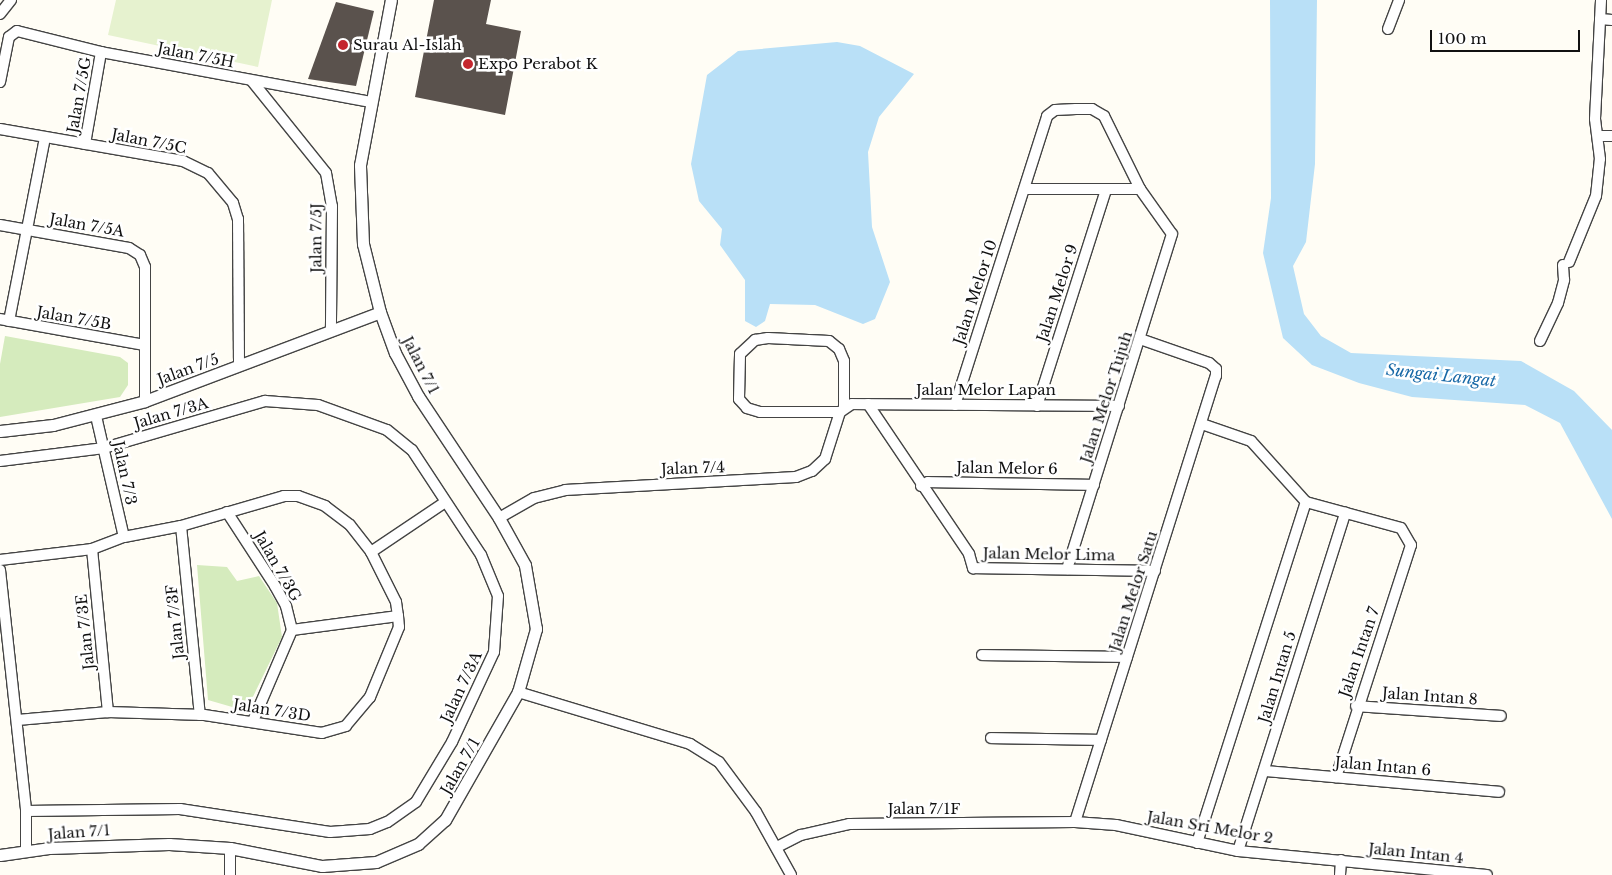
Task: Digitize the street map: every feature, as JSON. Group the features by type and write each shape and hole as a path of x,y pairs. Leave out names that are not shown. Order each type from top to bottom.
{"street":[{"path":"0,14 11,0"},
{"name":"Jalan 7/1","path":"0,855 26,851 118,844 230,848 322,866 352,867 376,862 418,844 445,820 467,787 518,692 532,654 535,607 525,565 500,518 418,396 380,312 363,244 359,196 371,102 391,0"},
{"path":"1388,28 1399,0"},
{"path":"1540,341 1558,303 1566,264 1596,196 1600,159 1594,119 1601,0"},
{"path":"1600,19 1612,20"},
{"name":"Jalan 7/5H","path":"0,82 9,37 17,32 101,52 371,102"},
{"name":"Jalan 7/5G","path":"85,144 101,52"},
{"name":"Jalan 7/5J","path":"252,81 326,173 332,206 331,331"},
{"name":"Jalan Melor 10","path":"954,405 1047,116 1055,110 1076,109 1092,109 1104,116 1140,190 1172,234"},
{"name":"Jalan 7/5C","path":"0,128 183,161 208,172 226,193 239,230 239,366"},
{"path":"1598,136 1612,136"},
{"path":"4,320 27,230 45,137"},
{"path":"1025,189 1140,190"},
{"name":"Jalan Melor 9","path":"1037,406 1106,190"},
{"name":"Jalan 7/5A","path":"0,225 129,248 140,255 145,267 145,401"},
{"name":"Jalan Melor Tujuh","path":"1067,569 1172,234"},
{"name":"Jalan 7/5","path":"0,430 96,416 145,401 380,312"},
{"name":"Jalan 7/5B","path":"4,320 144,345"},
{"name":"Jalan Melor Lapan","path":"845,408 844,361 839,349 829,341 768,338 755,340 740,354 739,399 747,408 760,412 845,408 868,404 1119,406"},
{"name":"Jalan Melor Satu","path":"1075,822 1202,424 1216,369 1209,363 1140,339"},
{"name":"Jalan 7/3A","path":"0,461 104,448 265,401 318,405 387,430 412,450 444,502 482,554 498,596 494,652 452,742 416,802 370,829 330,832 180,809 26,811"},
{"path":"868,404 921,486"},
{"name":"Jalan 7/4","path":"500,518 534,498 565,490 796,477 812,471 825,459 845,408"},
{"name":"Jalan 7/3","path":"96,416 124,537"},
{"path":"1202,424 1251,441 1306,502 1345,513"},
{"name":"Jalan Melor 6","path":"921,486 928,482 1094,485"},
{"name":"Jalan Melor Lima","path":"921,486 970,554 973,568 1155,571"},
{"name":"Jalan 7/3D","path":"0,560 92,549 124,537 181,526 284,496 304,498 339,514 371,552 396,602 398,616 399,627 370,697 346,726 322,733 200,715 108,712 17,720"},
{"path":"371,552 444,502"},
{"path":"1197,843 1306,502"},
{"name":"Jalan 7/3G","path":"227,512 275,586 286,606 292,630"},
{"name":"Jalan Intan 7","path":"1336,777 1356,706 1411,545 1408,536 1401,528 1345,513"},
{"name":"Jalan Intan 5","path":"1238,850 1265,771 1345,513"},
{"name":"Jalan 7/3F","path":"181,526 200,715"},
{"name":"Jalan 7/3E","path":"92,549 108,712"},
{"path":"0,570 4,650 17,720 26,811 26,851"},
{"path":"253,722 292,630 398,616"},
{"path":"982,655 1128,657"},
{"path":"518,692 690,744 719,762 777,847 790,875"},
{"name":"Jalan Intan 8","path":"1356,706 1501,716"},
{"path":"991,738 1101,740"},
{"name":"Jalan Intan 6","path":"1265,771 1499,792"},
{"name":"Jalan Sri Melor 2","path":"1075,822 1116,825 1238,850 1341,860"},
{"name":"Jalan 7/1F","path":"777,847 801,835 849,824 1075,822"},
{"path":"230,848 230,875"},
{"path":"1340,875 1341,860"},
{"name":"Jalan Intan 4","path":"1341,860 1487,875"}],"green space":[{"path":"116,0 272,0 258,67 108,35"},
{"path":"5,336 120,357 128,363 128,385 120,397 0,417 0,364"},
{"path":"197,565 227,567 237,581 259,576 277,603 282,637 246,711 208,700"}],"water":[{"name":"Sungai Langat","path":"1270,0 1317,0 1315,164 1306,242 1293,266 1304,314 1321,336 1351,353 1521,361 1574,391 1612,430 1612,519 1560,423 1525,405 1412,397 1359,383 1312,365 1283,338 1263,253 1271,198"},
{"path":"837,42 860,46 914,74 879,117 868,152 872,227 890,282 875,319 863,324 815,305 770,304 765,321 756,327 745,321 745,280 720,245 722,229 699,201 691,164 707,75 738,51"}],"building":[{"name":"Expo Perabot K","path":"434,0 491,0 486,24 521,31 505,115 415,97"},
{"name":"Surau Al-Islah","path":"336,2 374,11 356,86 308,79"}],"place":[{"name":"Surau Al-Islah","path":"343,45"},
{"name":"Expo Perabot K","path":"468,64"}]}
